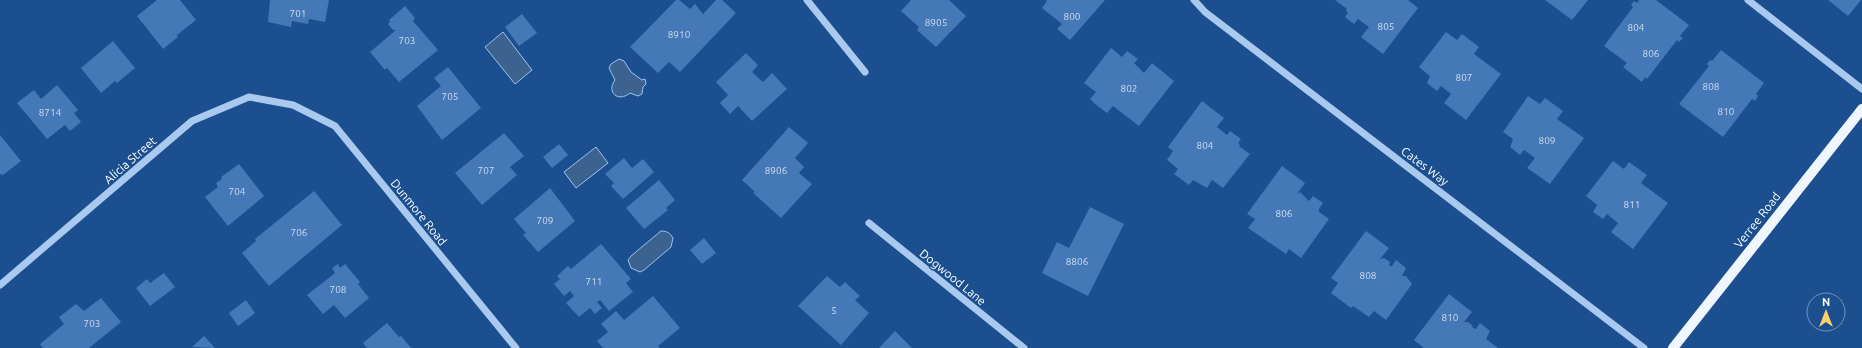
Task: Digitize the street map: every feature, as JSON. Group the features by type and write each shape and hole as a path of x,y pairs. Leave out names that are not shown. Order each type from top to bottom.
{"main road":[{"name":"Verree Road","path":"1673,348 1862,109"}],"street":[{"path":"807,0 865,72"},
{"name":"Cates Way","path":"1194,0 1204,12 1644,348"},
{"path":"1748,0 1862,89"},
{"name":"Alicia Street","path":"0,285 192,121 249,97 294,105"},
{"name":"Dunmore Road","path":"294,105 335,126 516,348"},
{"name":"Dogwood Lane","path":"868,223 1024,348"}],"water":[{"path":"503,32 532,70 515,84 485,47"},
{"path":"619,59 624,61 631,72 642,80 645,79 646,84 643,87 642,94 638,96 630,93 621,97 615,95 613,92 612,88 615,80 609,68 611,64"},
{"path":"596,147 608,163 576,188 564,172"},
{"path":"661,231 665,231 673,238 671,247 644,270 640,272 631,268 628,260 631,256"}],"building":[{"path":"157,0 180,0 196,20 177,35 178,37 163,49 137,16"},
{"path":"270,0 329,0 325,22 309,19 308,24 292,21 291,27 268,22"},
{"path":"676,0 679,0 690,9 695,4 703,14 716,0 722,0 736,13 680,72 669,62 658,73 630,47"},
{"path":"911,0 949,0 966,16 936,47 917,30 919,27 901,11"},
{"path":"1046,0 1105,0 1070,40 1057,29 1062,24 1042,8 1047,1"},
{"path":"1335,0 1408,0 1418,8 1383,54 1361,37 1369,27 1358,19 1354,24 1345,17 1348,13 1346,11 1347,9"},
{"path":"1545,0 1588,0 1572,20"},
{"path":"1639,0 1656,0 1689,25 1680,36 1683,38 1679,42 1677,40 1647,79 1645,77 1642,82 1623,67 1627,63 1604,46 1633,7 1631,5 1634,1 1637,3"},
{"path":"1828,0 1861,0 1848,16"},
{"path":"405,6 415,18 413,21 438,50 399,82 387,68 385,70 370,52 396,30 393,30 388,24 390,22 389,20"},
{"path":"522,14 537,33 519,46 505,27"},
{"path":"1446,32 1457,40 1462,34 1479,47 1474,54 1501,74 1466,120 1444,103 1451,94 1441,86 1437,91 1427,83 1430,76 1419,67"},
{"path":"113,41 135,68 117,83 115,81 101,93 81,68"},
{"path":"1111,48 1122,57 1127,51 1138,59 1134,63 1144,73 1152,63 1174,81 1139,126 1113,106 1107,113 1095,104 1090,99 1096,92 1084,83"},
{"path":"1721,50 1764,83 1756,94 1758,96 1755,101 1752,99 1723,137 1679,104 1709,66 1707,64 1710,60 1712,61"},
{"path":"746,53 758,65 752,72 763,82 772,73 787,89 752,121 738,106 730,114 720,103 728,95 716,82"},
{"path":"448,67 481,108 442,140 417,106 441,86 434,78"},
{"path":"57,85 78,110 74,113 81,122 70,131 65,125 47,139 17,103 34,90 41,99"},
{"path":"1528,96 1540,104 1545,98 1563,111 1557,119 1584,138 1550,184 1527,168 1535,158 1524,150 1520,155 1510,147 1513,139 1503,132"},
{"path":"1202,101 1224,118 1217,127 1227,135 1230,131 1241,139 1238,143 1240,144 1239,146 1250,154 1223,188 1212,180 1207,188 1193,180 1189,185 1174,174 1178,169 1167,160 1173,151 1168,147"},
{"path":"789,127 808,143 795,158 804,167 799,173 812,184 781,218 753,193 755,192 742,180"},
{"path":"504,133 524,156 510,167 517,175 482,205 455,173"},
{"path":"0,135 21,161 3,175 0,174"},
{"path":"559,144 568,155 552,168 543,157"},
{"path":"624,158 632,168 643,159 654,172 623,199 611,186 614,183 605,174"},
{"path":"1613,161 1624,169 1629,162 1647,175 1641,183 1668,203 1633,249 1611,232 1618,223 1607,214 1603,219 1593,212 1597,205 1586,196"},
{"path":"239,164 264,196 228,226 205,197 218,187 216,183 222,179 221,177"},
{"path":"1282,166 1305,183 1297,194 1300,192 1309,201 1313,196 1323,203 1319,209 1319,212 1329,219 1301,258 1289,249 1286,254 1248,228 1255,219 1247,214"},
{"path":"659,180 675,200 666,208 668,210 644,229 626,208"},
{"path":"550,188 575,221 538,252 523,235 526,233 514,219"},
{"path":"314,191 342,225 269,286 242,253 256,241 255,239"},
{"path":"1090,207 1124,224 1088,296 1042,273 1057,242 1069,248"},
{"path":"1366,231 1389,248 1380,259 1384,258 1390,262 1389,266 1392,266 1396,260 1406,268 1402,276 1406,276 1412,284 1386,320 1374,311 1369,317 1353,306 1351,308 1331,293 1338,283 1331,278"},
{"path":"704,238 716,253 702,264 690,250"},
{"path":"601,244 631,279 626,283 633,292 609,311 600,300 597,302 602,308 595,314 590,308 579,317 566,303 574,296 570,291 564,296 554,284 560,279 557,276 568,266 571,269"},
{"path":"338,264 340,268 345,264 360,282 358,284 369,298 345,318 334,305 323,314 307,295 335,273 332,268"},
{"path":"164,273 175,287 150,306 136,288 147,279 150,283"},
{"path":"827,276 840,287 845,282 860,296 855,300 869,313 841,345 798,306"},
{"path":"1449,294 1472,312 1464,322 1468,322 1473,328 1476,329 1480,323 1490,331 1486,339 1498,348 1424,348 1414,340"},
{"path":"653,296 680,328 658,346 660,348 603,348 597,341 608,332 601,324 616,311 624,320"},
{"path":"101,298 121,322 89,348 43,348 40,344 64,324 59,317 76,304 84,311"},
{"path":"246,300 255,313 238,326 229,313"},
{"path":"387,323 411,348 367,348 363,343"},
{"path":"895,331 912,348 879,348"},
{"path":"204,336 215,348 192,347"}]}
